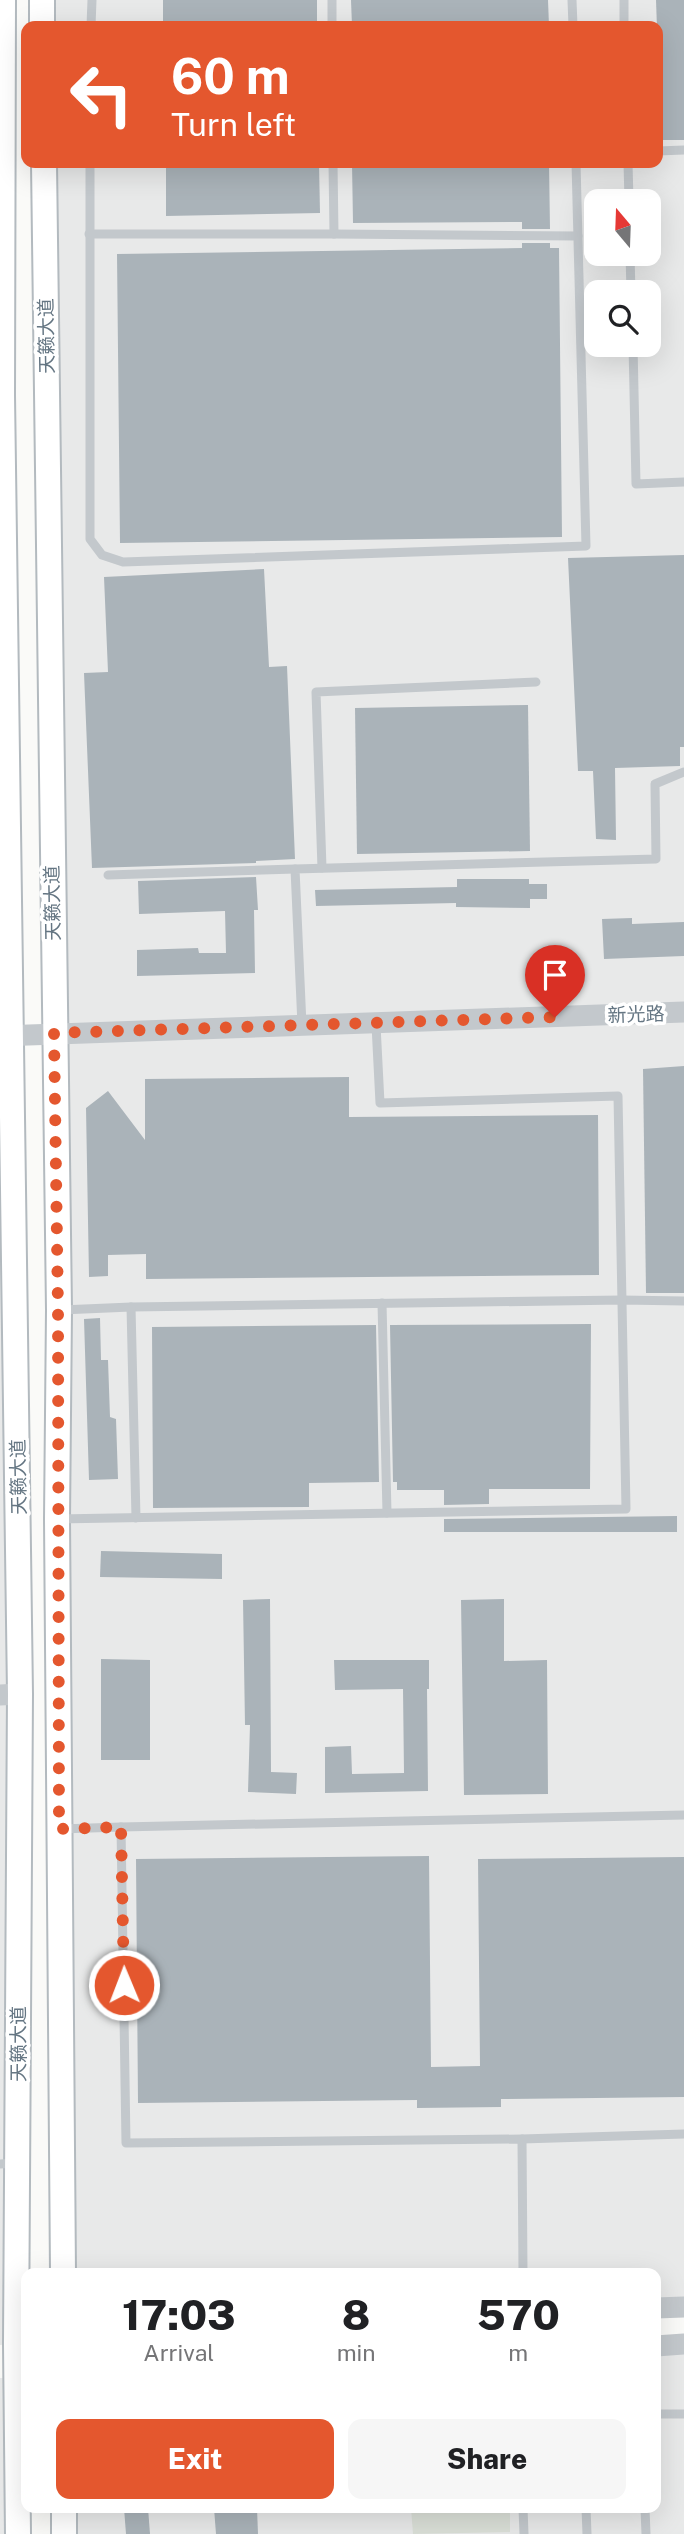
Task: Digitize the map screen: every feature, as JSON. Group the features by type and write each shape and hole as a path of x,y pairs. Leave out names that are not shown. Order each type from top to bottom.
{"main road":[{"name":"天籁大道","path":"3,0 1,395 6,1036 12,1355 9,2164 18,2534"},
{"path":"42,0 43,21"},
{"name":"天籁大道","path":"44,168 58,1310 62,2268"},
{"path":"64,2513 64,2534"}],"street":[{"name":"新光路","path":"6,1036 684,1012"},
{"path":"661,2308 684,2307"},
{"path":"661,2346 684,2344"}],"lane":[{"path":"91,21 92,0"},
{"path":"332,0 332,21"},
{"path":"572,0 573,21"},
{"path":"624,0 624,21"},
{"path":"663,151 684,150"},
{"path":"90,168 90,539 102,555 123,562 586,546 576,168"},
{"path":"333,168 334,234"},
{"path":"628,168 629,189"},
{"path":"89,234 578,236"},
{"path":"633,357 636,484 684,482"},
{"path":"322,868 316,692 536,682"},
{"path":"108,875 656,859 655,784 684,772"},
{"path":"295,869 302,1025"},
{"path":"57,1520 626,1509 618,1096 380,1102 376,1023"},
{"path":"58,1310 382,1303 684,1301"},
{"path":"382,1303 387,1513"},
{"path":"131,1307 135,1518"},
{"path":"59,1829 684,1815"},
{"path":"121,1827 126,2143 522,2139 684,2134"},
{"path":"522,2139 523,2268"},
{"path":"661,2414 684,2414"},
{"path":"523,2513 524,2534"},
{"path":"586,2513 587,2534"},
{"path":"645,2513 646,2534"}],"shaded area":[{"path":"0,0 16,2344 0,2345"},
{"path":"42,0 684,0 684,2311 661,2312 661,2268 63,2268 44,168 663,168 663,21 42,21"},
{"path":"684,2345 684,2534 64,2534 64,2513 661,2513 661,2346"},
{"path":"0,2378 17,2378 18,2534 0,2534"},
{"path":"411,2513 510,2513 510,2532 413,2534"}],"building":[{"path":"163,0 317,0 317,21 163,21"},
{"path":"351,0 548,0 549,21 352,21"},
{"path":"656,0 684,0 684,140 663,140 663,21 657,21"},
{"path":"166,168 319,168 320,213 166,216"},
{"path":"352,168 549,168 550,229 522,229 522,222 353,223"},
{"path":"522,243 550,243 550,248 559,248 562,537 120,543 117,254 522,248"},
{"path":"684,555 684,747 680,747 680,766 615,768 616,840 596,839 593,771 578,771 568,558"},
{"path":"264,569 269,667 287,666 295,859 256,863 92,868 84,673 108,672 104,577"},
{"path":"528,705 530,851 357,854 355,708"},
{"path":"256,877 258,910 254,910 255,973 137,976 137,950 198,948 199,953 226,953 225,911 139,914 138,881"},
{"path":"457,879 529,879 529,884 547,884 547,899 530,899 530,908 456,907 456,903 316,906 315,890 457,887"},
{"path":"632,918 632,924 684,922 684,956 604,959 602,919"},
{"path":"684,1066 684,1293 646,1293 643,1069"},
{"path":"349,1077 349,1117 598,1115 599,1275 146,1279 146,1254 108,1255 108,1276 89,1277 86,1108 108,1091 145,1140 145,1079"},
{"path":"100,1318 101,1360 108,1360 110,1417 116,1419 118,1479 89,1480 84,1319"},
{"path":"591,1324 590,1489 489,1489 489,1504 444,1505 444,1490 397,1490 397,1482 393,1482 390,1325"},
{"path":"376,1325 379,1482 309,1483 309,1507 153,1508 152,1327"},
{"path":"677,1516 677,1532 444,1532 444,1519"},
{"path":"101,1551 222,1554 222,1579 100,1577"},
{"path":"270,1599 271,1772 297,1773 296,1794 248,1792 250,1725 245,1725 243,1600"},
{"path":"504,1599 504,1661 547,1660 548,1794 464,1795 461,1600"},
{"path":"101,1659 150,1660 150,1760 101,1760"},
{"path":"334,1660 429,1660 428,1791 325,1793 325,1747 351,1746 352,1774 404,1773 403,1689 335,1690"},
{"path":"429,1856 431,2067 480,2066 478,1859 684,1857 684,2097 501,2099 501,2107 417,2108 417,2100 138,2103 136,1859"},
{"path":"124,2513 148,2513 150,2534 126,2534"},
{"path":"214,2513 257,2513 258,2534 216,2534"}],"route":[{"path":"124,1985 121,1827 59,1829 58,1310 54,1033 555,1017"}]}
